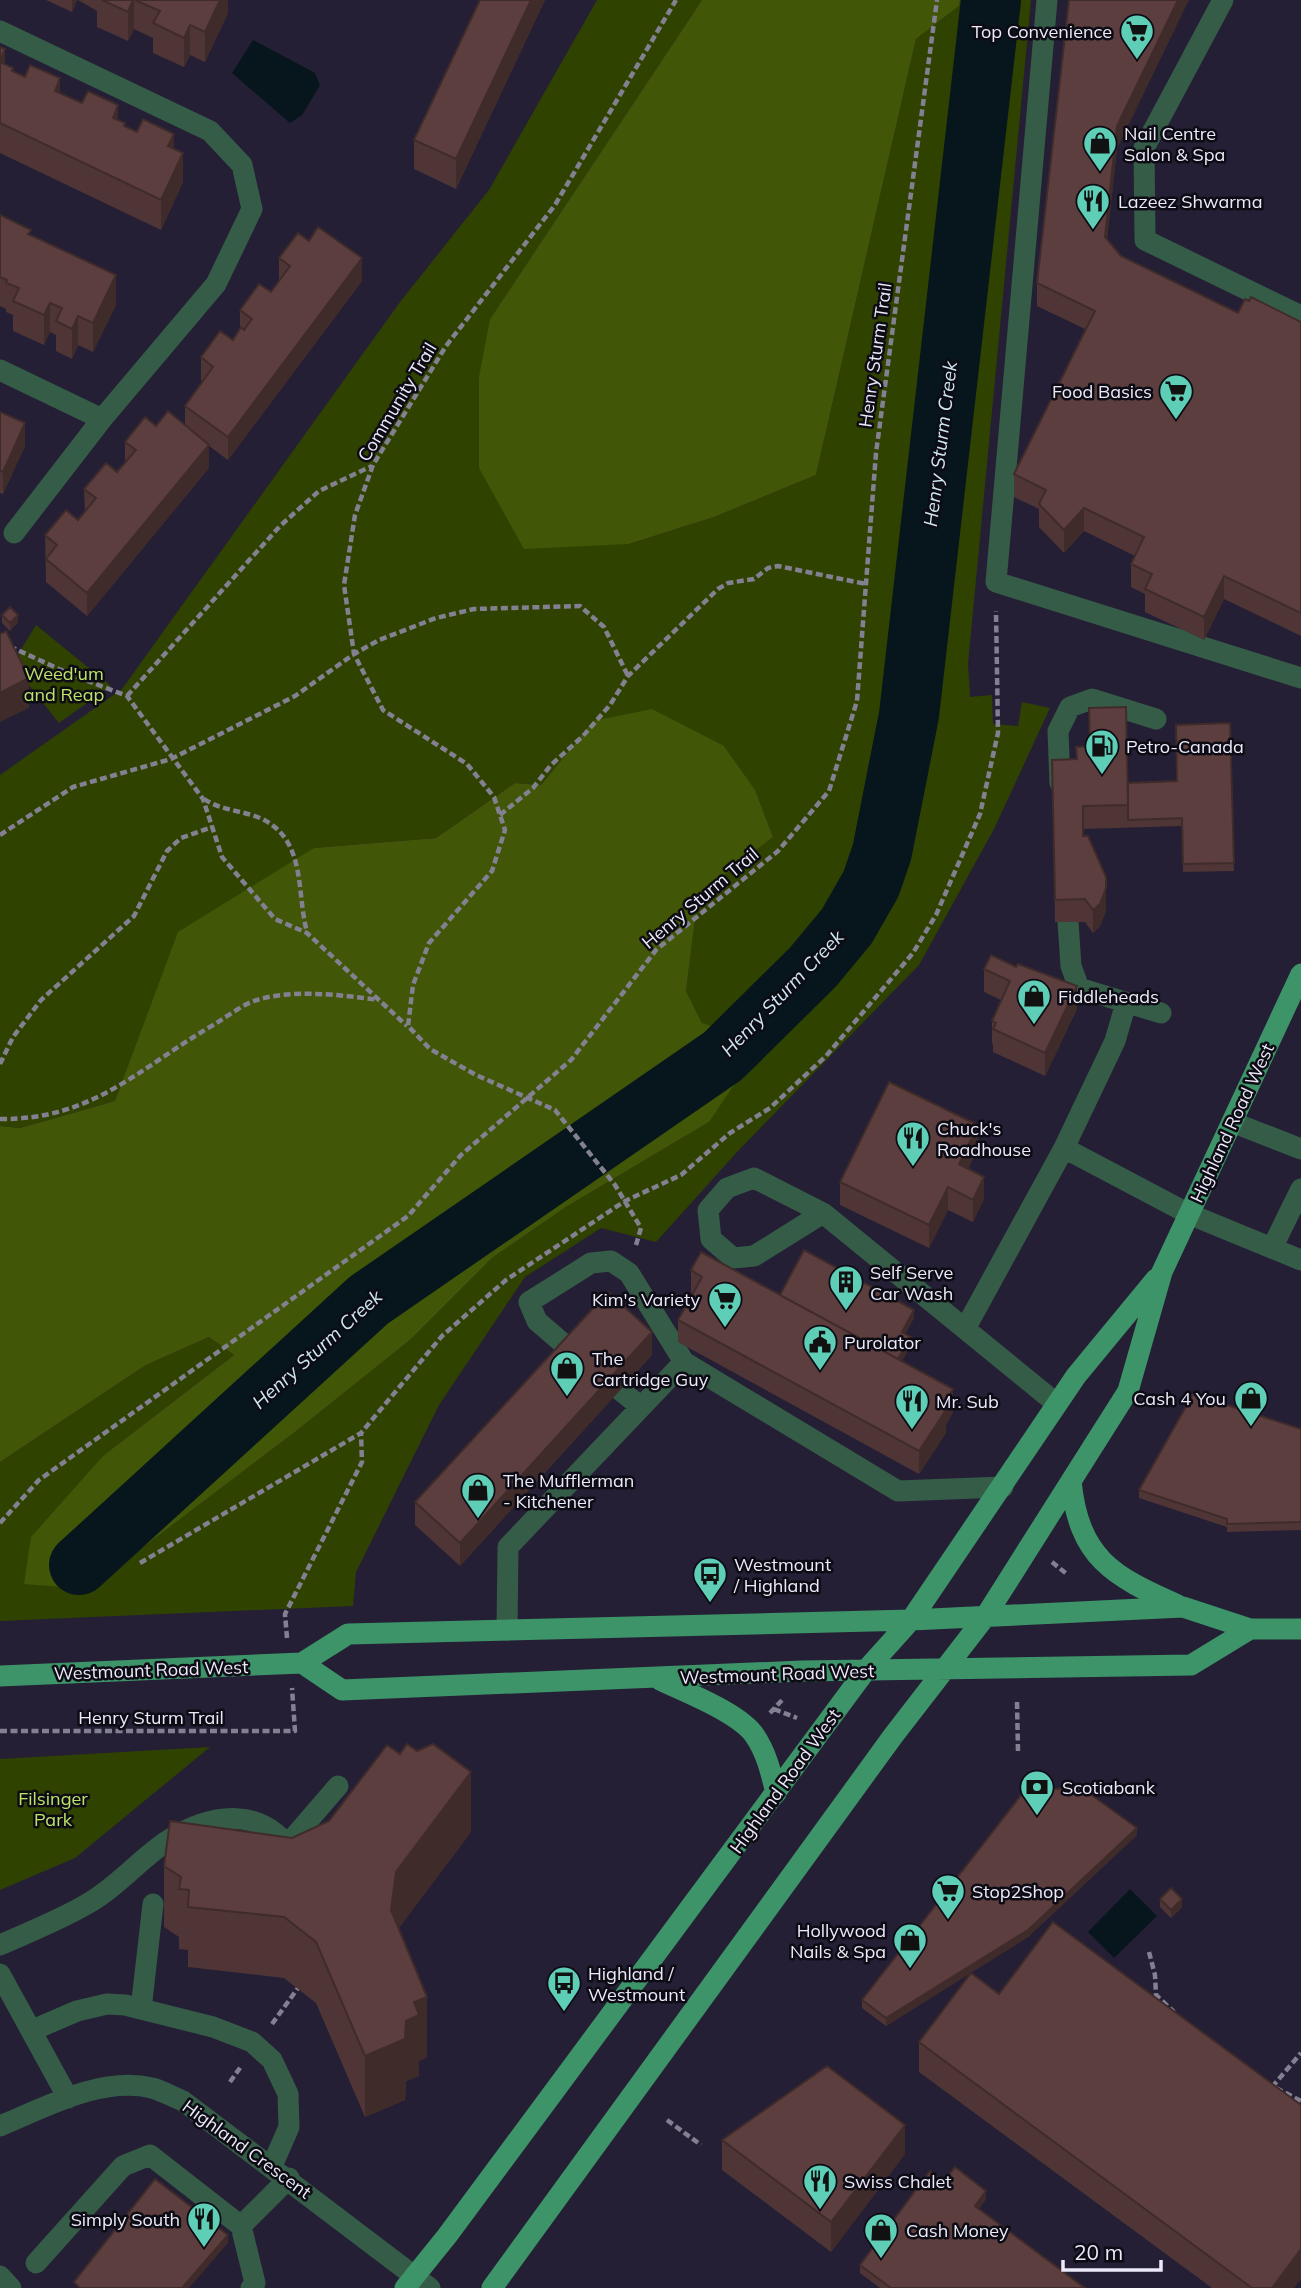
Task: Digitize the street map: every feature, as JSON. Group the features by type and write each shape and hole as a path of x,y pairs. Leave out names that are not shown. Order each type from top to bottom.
{"main road":[{"name":"Highland Road West","path":"492,2288 942,1671 985,1617 1128,1391 1161,1272 1301,974"},
{"name":"Highland Road West","path":"416,2284 866,1670 911,1620 1057,1404 1161,1272"},
{"path":"1071,1481 1074,1508 1082,1534 1097,1555 1125,1581 1183,1607"},
{"name":"Westmount Road West","path":"0,1676 302,1663 348,1634 911,1620 1183,1607 1250,1629 1301,1629"},
{"name":"Westmount Road West","path":"302,1663 342,1690 866,1670 942,1671 1191,1665 1250,1629"},
{"path":"658,1679 717,1707 754,1733 768,1760 776,1793"}],"street":[{"path":"1047,0 996,582 1301,678"},
{"path":"1223,0 1143,148 1145,240 1301,316"},
{"path":"0,31 210,131 242,165 252,209 216,284 102,419 14,533"},
{"path":"0,370 102,419"},
{"path":"1060,783 1058,731 1070,707 1092,699 1156,719"},
{"path":"1068,922 1071,966 1079,988 1161,1013"},
{"path":"965,1329 1064,1148 1115,1041 1126,1003"},
{"path":"1232,1122 1301,1149"},
{"path":"1064,1148 1189,1214 1301,1260"},
{"path":"823,1213 754,1256 733,1258 711,1239 708,1210 727,1188 754,1178 823,1213 1057,1404"},
{"path":"1272,1248 1301,1189"},
{"path":"573,1352 537,1321 529,1302 591,1263 611,1261 629,1273 684,1362 898,1492 1003,1487"},
{"path":"507,1630 508,1547 684,1362"},
{"path":"620,1390 640,1408"},
{"path":"288,1844 338,1786"},
{"path":"0,1945 87,1905 166,1842 206,1821 250,1817 288,1844 300,1865"},
{"path":"141,2009 153,1904"},
{"path":"0,1974 68,2098"},
{"path":"33,2030 77,2011 107,2004 141,2009 213,2027 252,2042 272,2060 288,2094 289,2127 281,2172 241,2226"},
{"name":"Highland Crescent","path":"0,2126 68,2098 119,2085 152,2088 183,2101 281,2172 416,2284"},
{"path":"36,2263 123,2166 150,2155 241,2226 255,2283 251,2288"},
{"path":"0,2276 11,2288"}],"path":[{"name":"Community Trail","path":"408,1026 413,985 429,943 492,871 505,830 494,797 467,764 383,710 354,653 344,585 355,515 373,466 446,346 555,205 676,0"},
{"name":"Henry Sturm Trail","path":"0,1523 39,1479 408,1216 461,1155 571,1060 656,950 778,851 829,791 857,702 876,453 937,0"},
{"path":"127,696 280,526 318,491 373,466"},
{"path":"500,815 533,788 551,765 583,736 610,705 628,676 667,635 728,583 754,579 768,568 779,566 866,584"},
{"path":"140,1563 360,1433 442,1336 506,1280 625,1200 681,1175 730,1133 770,1108 826,1056 913,953 936,915 980,814 998,733 996,582"},
{"path":"0,835 73,787 172,759 295,696 354,653 436,618 474,609 580,606 604,627 628,676"},
{"path":"0,642 72,675 127,696 203,799 222,857 275,919 307,933 430,1049 476,1075 555,1110 615,1185 641,1228 629,1273"},
{"path":"203,799 216,807 256,816 271,823 285,840 298,862 307,933"},
{"path":"0,1064 13,1037 41,1000 134,916 167,851 181,838 212,827"},
{"path":"0,1119 19,1119 81,1107 148,1070 200,1033 256,1000 326,993 380,1000"},
{"path":"286,1623 285,1614 362,1462 360,1433"},
{"path":"1052,1562 1069,1574 1067,1582"},
{"path":"767,1717 788,1694"},
{"path":"1017,1702 1018,1752"},
{"path":"774,1709 801,1720"},
{"name":"Henry Sturm Trail","path":"0,1731 295,1731 295,1724"},
{"path":"1149,1952 1156,1975 1156,1995 1176,2014"},
{"path":"1272,2087 1301,2053"},
{"path":"1259,2089 1272,2087 1301,2101"},
{"path":"667,2120 701,2146"}],"green space":[{"path":"597,0 702,0 490,319 629,544 714,517 816,475 916,39 959,6 960,0 1031,0 968,664 970,697 992,695 993,724 1018,726 1022,702 1050,708 994,829 919,965 737,1152 656,1242 601,1228 525,1277 439,1405 356,1572 353,1606 0,1621 0,1462 146,1365 209,1337 234,1355 104,1455 88,1589 295,1432 410,1340 492,1258 566,1207 709,1122 702,1023 686,991 698,896 773,837 755,791 724,746 593,721 541,785 515,783 436,838 314,848 136,1047 115,1101 20,1128 0,1126 0,775 122,689 400,302 489,190"},
{"path":"702,0 960,0 959,6 916,39 816,475 714,517 629,544 524,549 479,468 479,377 490,319"},
{"name":"Weed'um and Reap","path":"36,625 111,686 59,723 12,664"},
{"path":"652,709 724,746 755,790 773,837 698,896 686,991 702,1023 717,1028 744,1070 709,1122 566,1207 492,1258 410,1340 295,1432 88,1589 24,1584 31,1537 104,1455 234,1355 209,1337 146,1365 0,1462 0,1126 20,1128 115,1101 178,932 314,848 436,838 515,783 541,785 593,721"},
{"name":"Filsinger Park","path":"210,1747 75,1858 0,1890 0,1759"}],"shaded area":[{"path":"253,40 315,73 320,85 302,115 290,123 232,73"},
{"path":"1130,1889 1157,1916 1114,1958 1088,1932"}],"building":[{"path":"102,0 133,0 128,12"},
{"path":"135,0 220,0 205,32 190,25 184,38 153,23 160,11"},
{"path":"480,0 531,0 456,159 414,140"},
{"name":"Food Basics","path":"1069,0 1178,0 1117,126 1105,237 1121,256 1238,313 1245,299 1249,301 1251,297 1301,322 1301,613 1224,576 1204,617 1145,589 1152,574 1131,564 1144,537 1084,508 1064,530 1039,504 1046,490 1014,474 1095,311 1037,283"},
{"path":"0,47 5,49 0,61"},
{"path":"0,62 25,77 30,65 60,78 55,91 82,103 88,91 118,105 113,118 137,132 143,119 174,134 168,146 183,153 161,200 0,123"},
{"path":"0,215 31,230 28,234 116,275 93,323 78,316 72,329 56,321 62,308 50,303 44,315 13,301 19,288 6,283 7,280 0,277"},
{"path":"318,227 362,258 228,437 185,406 213,367 201,357 220,331 233,340 241,327 244,330 252,319 240,310 259,284 271,292 290,266 279,258 298,233 309,241"},
{"path":"168,411 209,445 87,593 46,559 57,545 45,535 66,510 78,520 96,498 84,489 106,463 117,472 136,450 125,442 145,417 156,426"},
{"path":"0,412 25,423 3,472 0,470"},
{"path":"10,607 18,615 10,623 2,615"},
{"path":"6,631 29,678 0,693 0,634"},
{"path":"1126,707 1128,805 1083,806 1083,836 1088,836 1106,877 1106,888 1100,904 1093,910 1085,899 1055,900 1052,760 1077,759 1076,747 1090,746 1089,708"},
{"path":"1230,723 1234,863 1183,864 1182,818 1128,820 1128,783 1177,781 1176,725"},
{"path":"991,955 1016,967 1018,964 1077,986 1045,1053 993,1029 996,1023 992,1021 1010,981 984,969"},
{"name":"Chuck's Roadhouse","path":"889,1082 978,1125 959,1164 984,1177 973,1200 948,1187 929,1225 840,1182"},
{"name":"Self Serve Car Wash","path":"804,1250 914,1310 902,1332 911,1337 898,1359 780,1295"},
{"path":"701,1252 953,1389 943,1408 946,1410 919,1451 678,1320 702,1277 691,1270"},
{"path":"608,1292 652,1332 460,1543 415,1502"},
{"path":"1193,1394 1301,1429 1301,1522 1227,1524 1227,1519 1139,1490"},
{"path":"407,1744 417,1751 433,1744 471,1772 396,1872 391,1910 427,1997 414,2002 419,2015 406,2021 405,2039 365,2056 316,1942 284,1917 188,1907 189,1890 179,1889 181,1877 164,1866 170,1821 292,1838 329,1821 387,1745 400,1754"},
{"path":"1082,1788 1137,1828 1028,1930 886,2018 862,2000 1025,1790"},
{"path":"1171,1888 1182,1899 1171,1910 1160,1899"},
{"path":"1053,1922 1301,2105 1301,2249 1272,2288 1252,2288 919,2042 971,1973 999,1994"},
{"name":"Swiss Chalet","path":"827,2066 905,2125 831,2222 722,2140"},
{"path":"955,2167 986,2191 975,2206 1085,2288 891,2288 860,2265 930,2171 943,2182"},
{"path":"155,2179 228,2235 182,2288 80,2288 74,2282"}],"waterway":[{"name":"Henry Sturm Creek","path":"79,1565 369,1300 723,1056 813,967 847,926 871,884 882,852 909,715 991,0"}],"place":[{"name":"Top Convenience","path":"1137,61"},
{"name":"Nail Centre Salon & Spa","path":"1100,173"},
{"name":"Lazeez Shwarma","path":"1093,231"},
{"name":"Food Basics","path":"1176,421"},
{"name":"Petro-Canada","path":"1102,776"},
{"name":"Fiddleheads","path":"1034,1026"},
{"name":"Chuck's Roadhouse","path":"913,1168"},
{"name":"Self Serve Car Wash","path":"846,1312"},
{"name":"Kim's Variety","path":"725,1329"},
{"name":"Purolator","path":"820,1372"},
{"name":"The Cartridge Guy","path":"567,1398"},
{"name":"Cash 4 You","path":"1251,1428"},
{"name":"Mr. Sub","path":"912,1431"},
{"name":"The Mufflerman - Kitchener","path":"478,1520"},
{"name":"Westmount / Highland","path":"710,1604"},
{"name":"Scotiabank","path":"1037,1817"},
{"name":"Stop2Shop","path":"948,1921"},
{"name":"Hollywood Nails & Spa","path":"910,1970"},
{"name":"Highland / Westmount","path":"564,2013"},
{"name":"Swiss Chalet","path":"820,2211"},
{"name":"Simply South","path":"204,2249"},
{"name":"Cash Money","path":"881,2260"}]}
